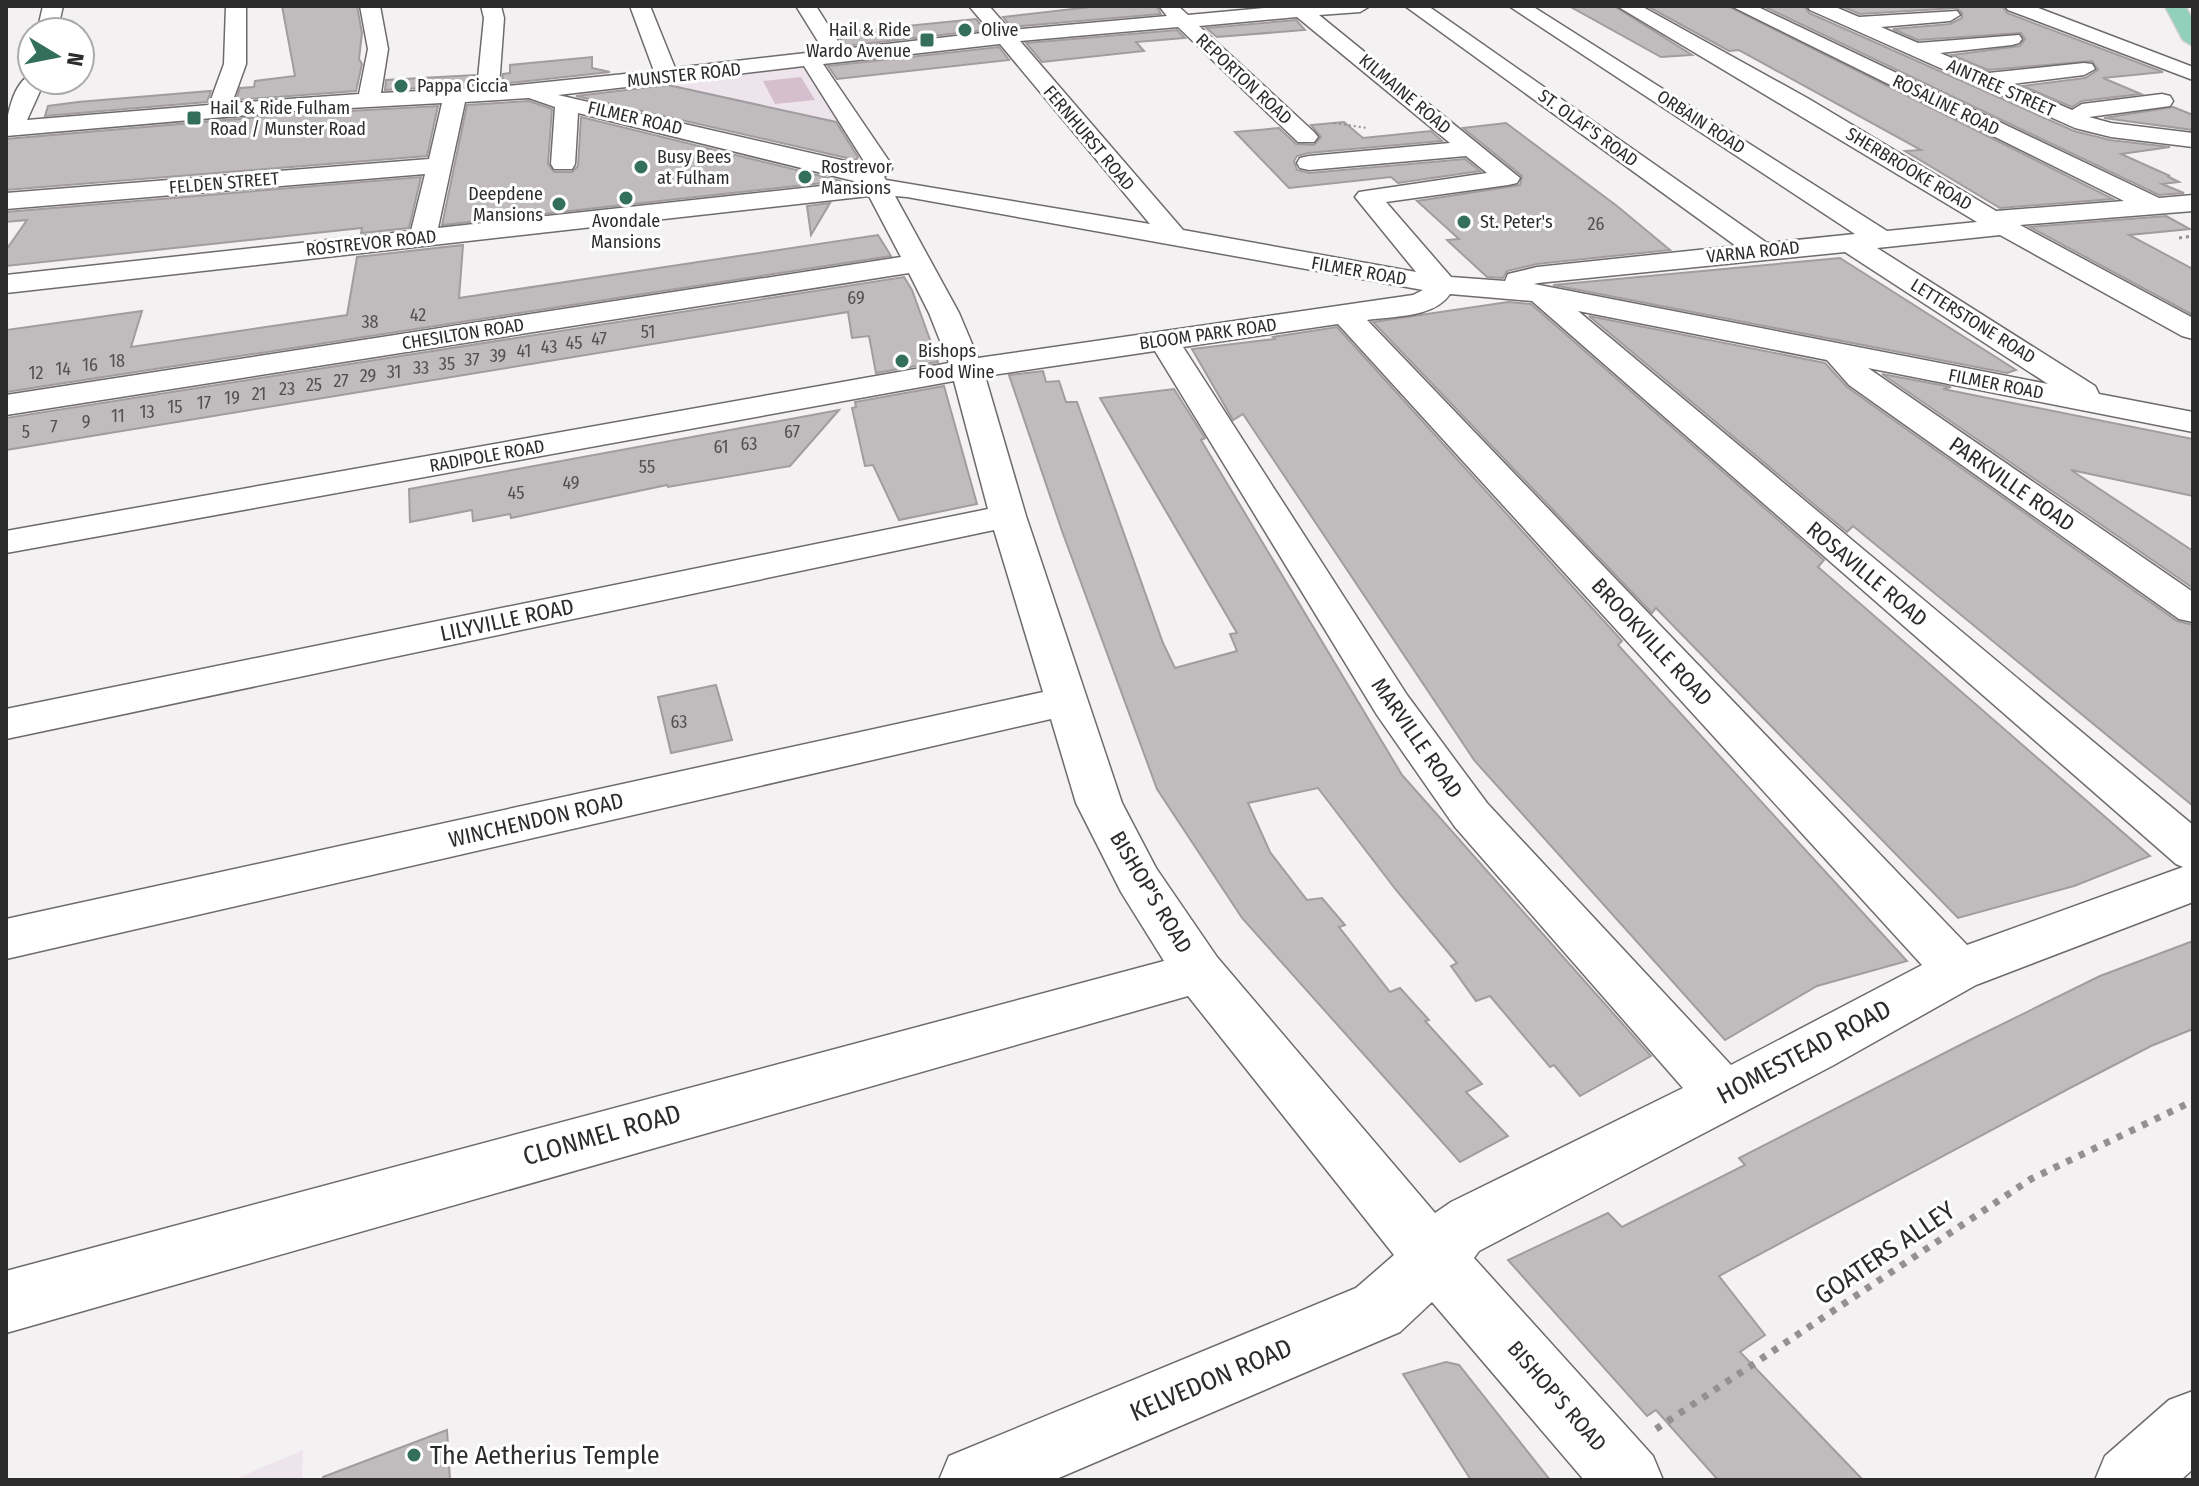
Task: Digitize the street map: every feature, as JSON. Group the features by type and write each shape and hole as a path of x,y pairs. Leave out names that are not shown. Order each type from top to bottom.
{"main road":[{"path":"2175,6 2193,40"}],"street":[{"path":"218,110 235,64 236,6"},
{"path":"369,100 378,49 370,6"},
{"path":"487,95 494,18 491,6"},
{"path":"640,6 667,76"},
{"path":"806,6 837,56"},
{"name":"FERNHURST ROAD","path":"979,6 1175,238"},
{"name":"MUNSTER ROAD","path":"8,129 369,100 453,102 487,95 1004,37 1175,13 1360,6"},
{"name":"ST. OLAF'S ROAD","path":"1415,6 1760,251"},
{"name":"ORBAIN ROAD","path":"1519,6 1881,239"},
{"name":"SHERBROOKE ROAD","path":"1627,6 1801,104 1998,223 2193,330"},
{"name":"ROSALINE ROAD","path":"1741,6 2151,204"},
{"name":"AINTREE STREET","path":"1817,6 2060,113 2111,130 2193,140"},
{"path":"2015,6 2193,74"},
{"name":"KILMAINE ROAD","path":"1299,8 1508,178 1368,197 1442,285"},
{"name":"REPORTON ROAD","path":"1175,13 1306,137"},
{"path":"1855,23 1950,15"},
{"path":"1913,50 2012,39"},
{"name":"BISHOP'S ROAD","path":"810,60 830,81 879,164 880,169 873,181 919,263 967,369 1008,516 1099,803 1138,879 1199,972 1435,1259 1618,1468"},
{"path":"1985,80 2084,69"},
{"name":"FILMER ROAD","path":"536,91 542,98 921,191 1442,285 1524,292 2193,422"},
{"path":"8,129 26,96"},
{"path":"2060,113 2162,101"},
{"path":"423,237 453,102"},
{"path":"563,164 567,103"},
{"path":"1309,163 1471,148"},
{"name":"FELDEN STREET","path":"6,201 441,165"},
{"name":"ROSTREVOR ROAD","path":"6,284 423,237 873,181"},
{"name":"VARNA ROAD","path":"1524,292 1521,278 1537,275 1850,243 2151,204 2193,203"},
{"name":"LETTERSTONE ROAD","path":"1850,243 2077,387 2094,403"},
{"name":"CHESILTON ROAD","path":"6,405 919,263"},
{"name":"BLOOM PARK ROAD","path":"967,369 1421,303 1435,295 1442,285"},
{"name":"ROSAVILLE ROAD","path":"1524,292 2193,852"},
{"name":"BROOKVILLE ROAD","path":"1346,315 1958,970"},
{"name":"MARVILLE ROAD","path":"1164,340 1392,705 1471,815 1723,1095"},
{"name":"PARKVILLE ROAD","path":"1837,352 1860,378 2193,610"},
{"name":"RADIPOLE ROAD","path":"6,542 967,369"},
{"name":"LILYVILLE ROAD","path":"6,724 1008,516"},
{"name":"WINCHENDON ROAD","path":"6,939 1066,701"},
{"name":"HOMESTEAD ROAD","path":"1435,1259 1458,1231 1472,1222 1813,1050 1958,970 2193,882"},
{"name":"CLONMEL ROAD","path":"6,1302 1199,972"},
{"name":"KELVEDON ROAD","path":"973,1480 1378,1310 1435,1259"},
{"path":"2129,1480 2193,1424"}],"path":[{"path":"2179,238 2193,236"},
{"name":"GOATERS ALLEY","path":"1618,1468 1669,1422 2031,1179 2193,1101"}],"shaded area":[{"path":"805,66 869,163 861,164 577,95 587,91"},
{"path":"801,77 815,100 775,104 763,81"},
{"path":"303,1450 302,1480 233,1480"}],"building":[{"path":"282,6 357,6 362,33 359,59 362,64 356,91 236,100 240,88 254,87 255,81 295,76"},
{"path":"1099,6 1156,6 1161,14 1011,27 1003,17"},
{"path":"1569,6 1614,6 1692,55 1661,57"},
{"path":"1647,6 1728,6 2113,199 2000,208 1905,151 1921,150 1739,50 1729,51"},
{"path":"1763,6 1804,6 1809,13 2074,131 2110,140 2170,147 2121,154 2170,176 2167,176 2179,182 2162,184 2184,193 2159,195"},
{"path":"1841,6 2002,6 2007,13 2163,72 2103,78 2141,94 2082,101 2072,107 2023,86 2085,78 2098,70 2092,61 1988,70 1952,55 2020,46 2025,39 2021,33 1918,40 1893,29 1950,24 1962,18 1962,13 1957,8 1860,14"},
{"path":"976,19 985,30 845,46 836,33"},
{"path":"1296,20 1305,30 1217,37 1206,28"},
{"path":"1177,30 1185,38 1136,42 1144,51 1042,62 1026,43"},
{"path":"999,47 1009,60 837,79 828,66"},
{"path":"592,57 592,68 610,72 502,84 503,74 510,73 510,65"},
{"path":"475,75 474,85 385,90 386,80"},
{"path":"668,85 836,122 858,157 856,160 576,96"},
{"path":"211,91 207,102 45,116 48,106"},
{"path":"529,101 552,109 548,164 554,172 572,172 578,166 581,117 841,181 442,225 467,105"},
{"path":"438,106 427,156 6,190 6,139 295,114"},
{"path":"2173,107 2193,115 2193,130 2104,118"},
{"path":"1344,122 1363,138 1431,131 1442,141 1308,153 1297,156 1294,161 1297,170 1309,173 1465,159 1480,171 1398,183 1391,177 1289,188 1235,132 1279,128 1296,144 1314,145 1321,137 1311,125"},
{"path":"1506,123 1670,250 1537,264 1507,271 1503,278 1487,277 1447,240 1459,239 1417,201 1520,185 1522,176 1463,128"},
{"path":"421,177 409,228 361,233 362,228 6,266 6,250 27,220 6,222 6,212"},
{"path":"830,203 811,235 807,206"},
{"path":"2166,216 2190,229 2129,235 2193,269 2193,315 2030,227"},
{"path":"878,235 891,256 6,392 6,330 142,311 131,347 347,315 357,257 463,245 459,298"},
{"path":"1840,258 2016,370 2007,373 1553,285"},
{"path":"904,277 912,290 938,362 876,373 869,336 852,338 848,312 6,450 6,418"},
{"path":"1508,302 1531,304 1824,560 1818,567 2150,856 2074,886 1958,918 1656,608 1652,613 1373,322"},
{"path":"1589,316 1825,363 1847,387 2177,621 2193,625 2193,806 1853,526 1847,532"},
{"path":"1337,327 1622,641 1618,645 1907,961 1817,986 1725,1040 1474,760 1243,414 1233,420 1192,349 1275,339 1273,337"},
{"path":"1043,371 1046,382 1059,381 1066,402 1077,402 1163,643 1175,668 1237,651 1230,634 1237,633 1100,398 1174,389 1205,438 1201,440 1402,775 1651,1056 1580,1096 1554,1065 1550,1067 1490,996 1476,1001 1451,966 1457,963 1318,788 1248,803 1270,852 1307,900 1322,898 1345,925 1339,927 1390,992 1400,988 1429,1020 1425,1021 1482,1084 1466,1092 1508,1136 1460,1162 1242,918 1157,789 1062,531 1009,375"},
{"path":"1882,374 2193,439 2193,496 2071,470 2193,551 2193,588"},
{"path":"944,386 977,504 899,520 873,465 865,466 852,408 856,407 855,402"},
{"path":"839,410 790,466 667,485 511,518 510,514 473,521 472,510 410,522 409,489"},
{"path":"716,685 732,740 671,753 658,697"},
{"path":"2193,941 2193,1029 2151,1046 2070,1088 1719,1276 1765,1335 1740,1352 1863,1480 1718,1480 1656,1410 1647,1416 1508,1260 1608,1213 1622,1227 1745,1165 1739,1158 1968,1041 2100,976"},
{"path":"1446,1362 1459,1365 1550,1480 1471,1480 1403,1374"},
{"name":"The Aetherius Temple","path":"447,1430 450,1480 323,1480 323,1477"}],"place":[{"name":"Olive","path":"965,30"},
{"name":"Hail & Ride Wardo Avenue","path":"927,40"},
{"name":"Pappa Ciccia","path":"401,86"},
{"name":"Hail & Ride Fulham Road / Munster Road","path":"194,118"},
{"name":"Busy Bees at Fulham","path":"641,167"},
{"name":"Rostrevor Mansions","path":"805,177"},
{"name":"Avondale Mansions","path":"626,198"},
{"name":"Deepdene Mansions","path":"559,204"},
{"name":"St. Peter's","path":"1464,222"},
{"name":"Bishops Food Wine","path":"902,361"},
{"name":"The Aetherius Temple","path":"414,1455"}]}
